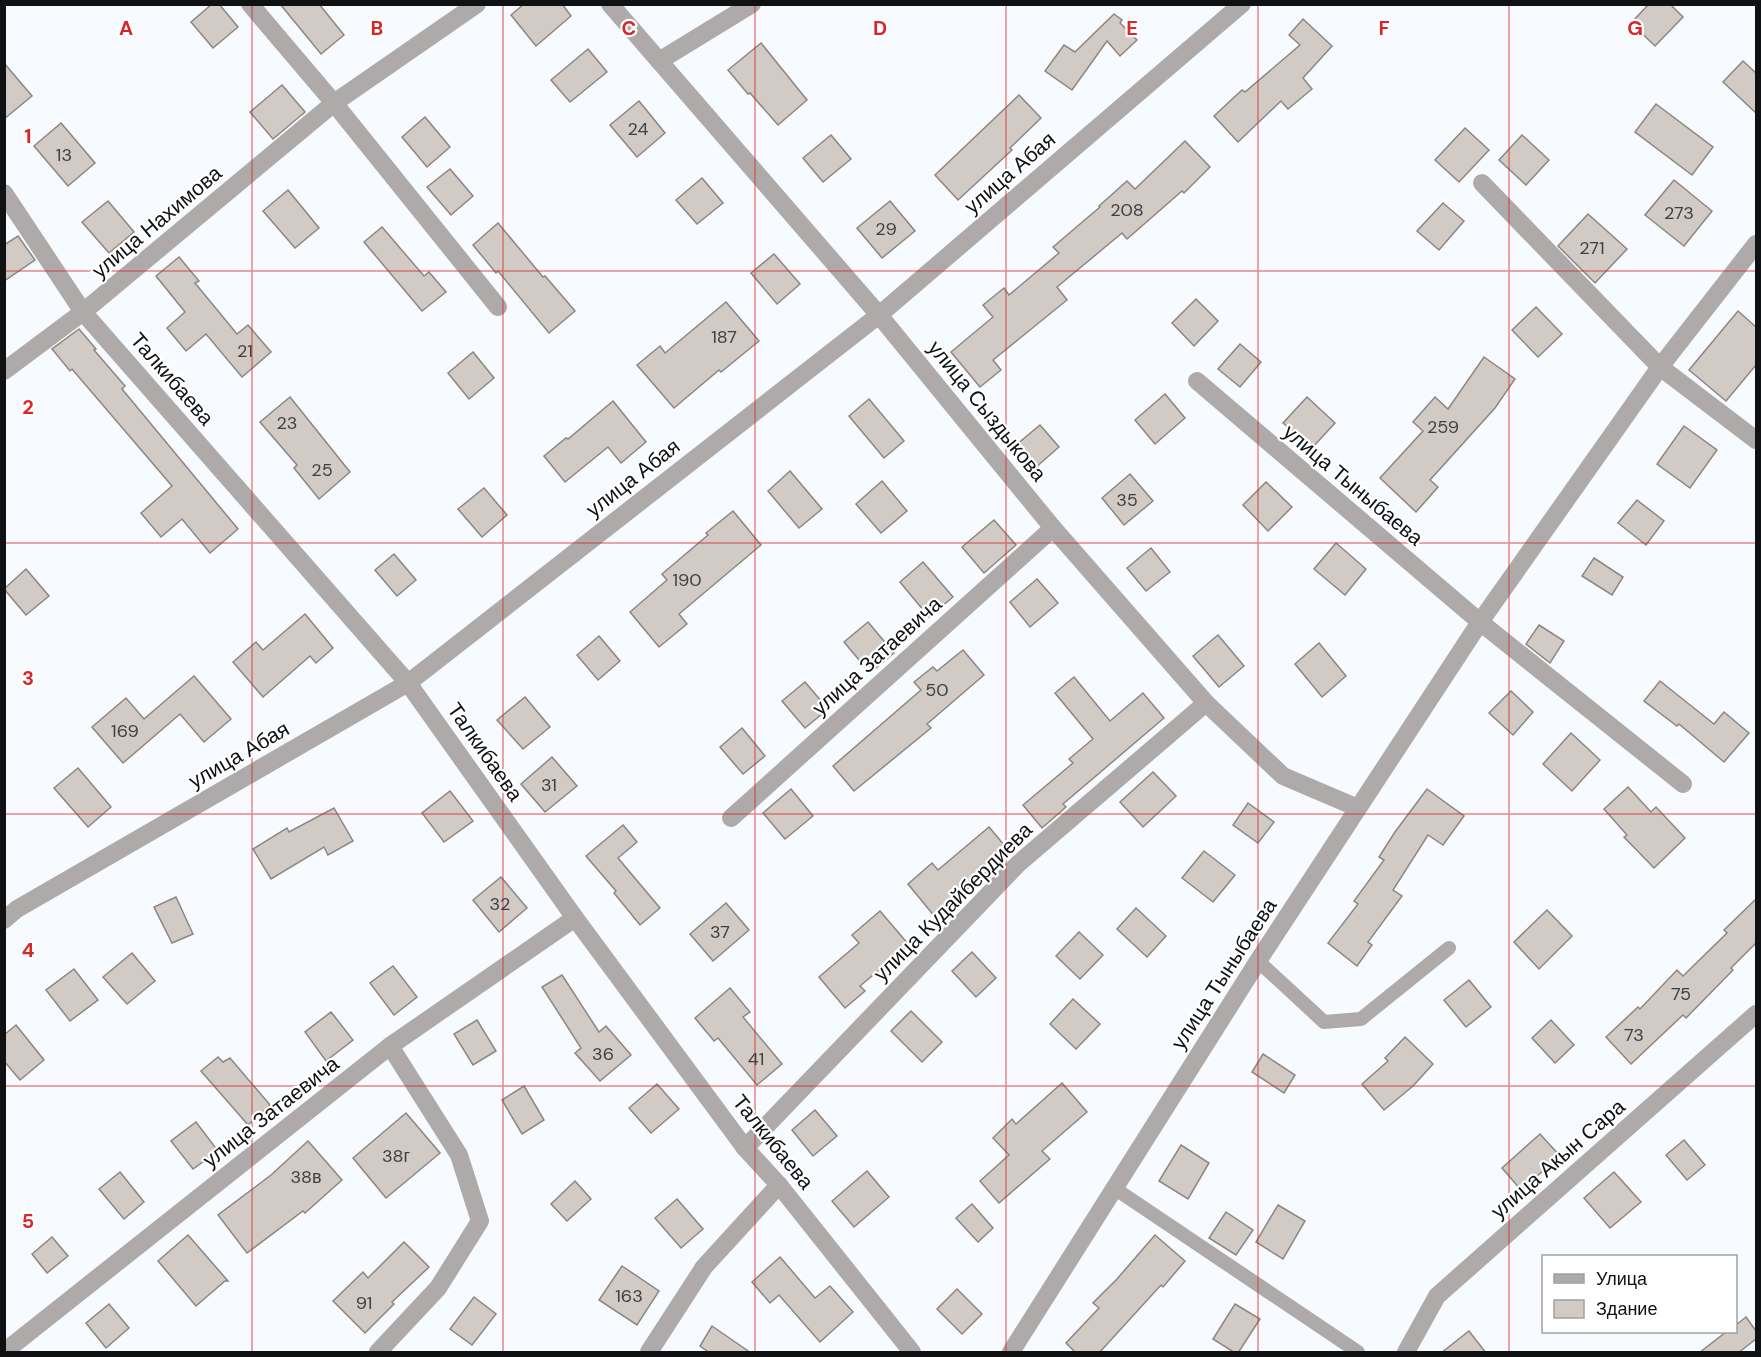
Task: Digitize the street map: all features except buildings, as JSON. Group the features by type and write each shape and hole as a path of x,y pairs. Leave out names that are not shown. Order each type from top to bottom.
{"street":[{"path":"250,4 334,103 498,307"},
{"name":"улица Нахимова","path":"4,371 83,312 334,103 477,4"},
{"name":"улица Сыздыкова","path":"610,4 879,315 1053,528 1206,704 1283,776 1358,808"},
{"path":"659,61 752,4"},
{"name":"улица Абая","path":"4,920 17,909 408,683 879,315 1242,4"},
{"path":"1482,183 1660,367 1756,440"},
{"name":"Талкибаева","path":"4,193 83,312 408,683 575,918 745,1148 779,1185 912,1353"},
{"name":"улица Тыныбаева","path":"1011,1353 1258,961 1480,622 1660,367 1756,244"},
{"name":"улица Тыныбаева","path":"1197,381 1480,622 1683,784"},
{"name":"улица Затаевича","path":"731,818 1053,528"},
{"name":"улица Кудайбердиева","path":"745,1148 1018,864 1206,704"},
{"name":"улица Затаевича","path":"4,1352 390,1046 575,918"},
{"name":"улица Акын Сара","path":"1406,1353 1437,1296 1756,1014"},
{"path":"378,1353 438,1288 480,1221 459,1155 390,1046"},
{"path":"649,1353 704,1267 779,1185"}],"lane":[{"path":"1258,961 1324,1022 1361,1019 1449,948"},
{"path":"1114,1188 1358,1353"}]}
